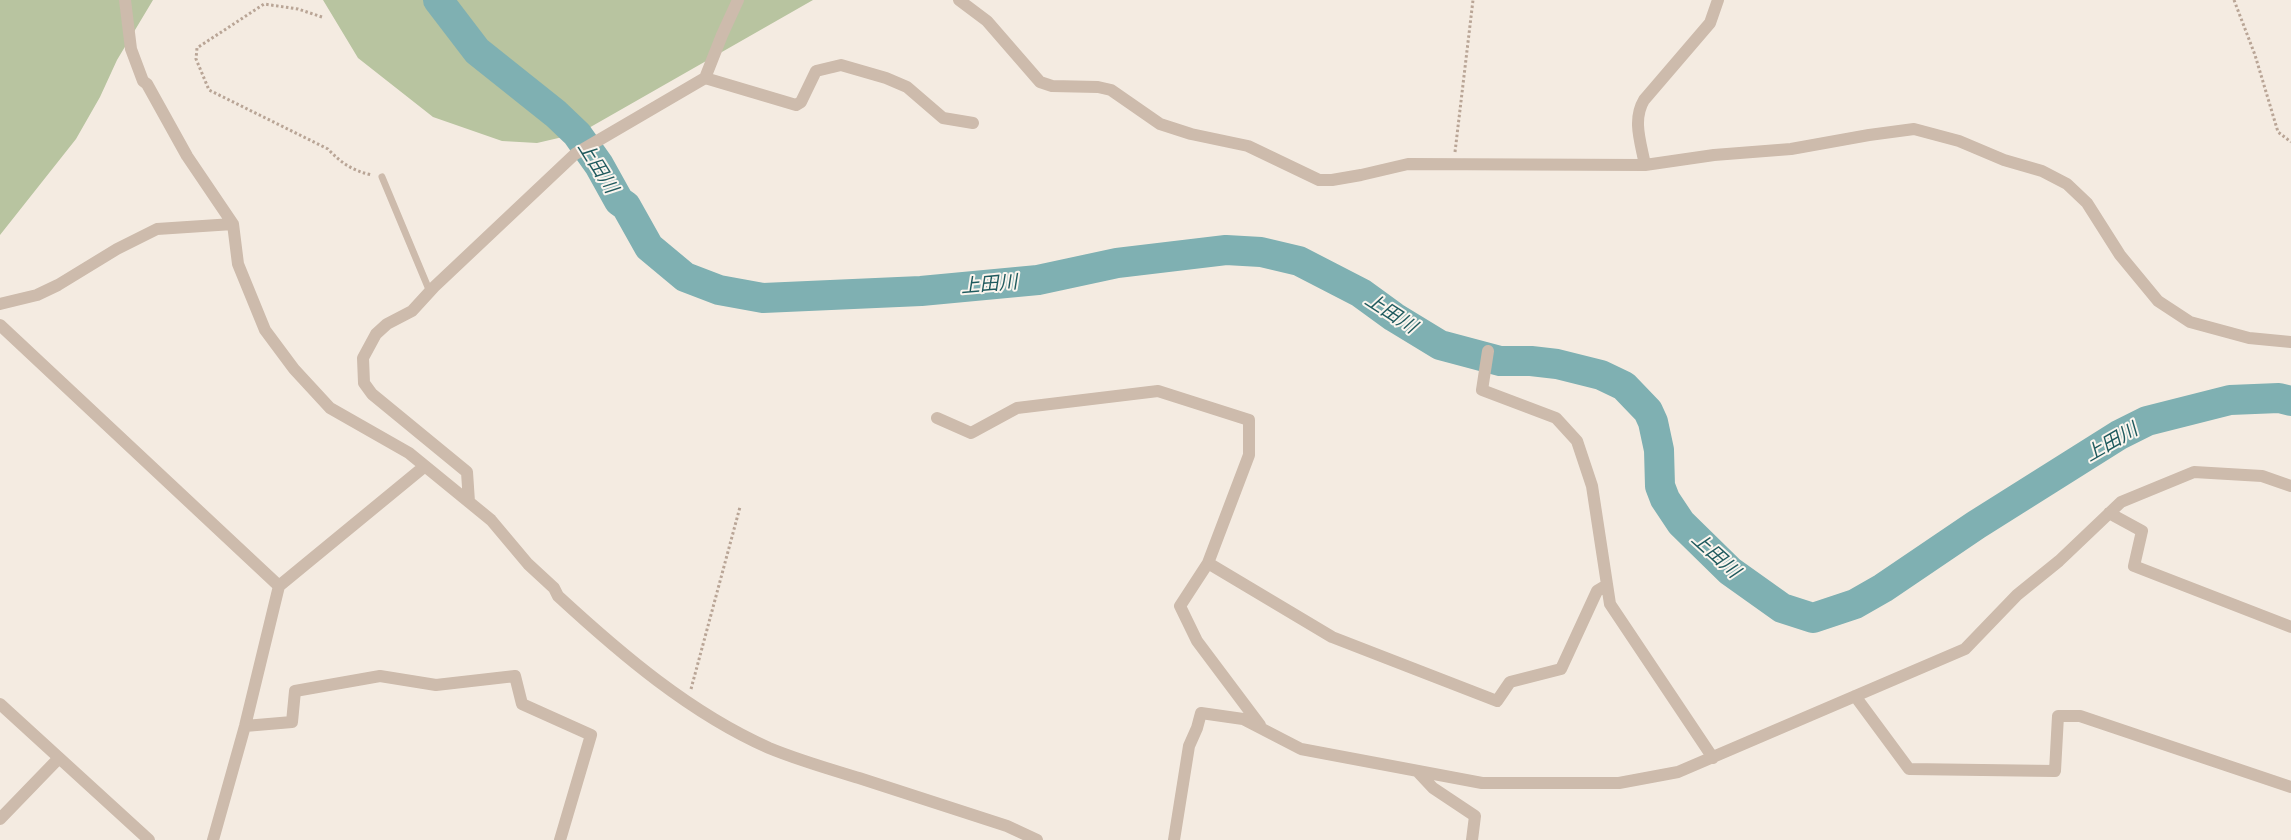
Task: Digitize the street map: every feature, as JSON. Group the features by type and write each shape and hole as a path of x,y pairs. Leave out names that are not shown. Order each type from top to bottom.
{"street":[{"path":"125,0 131,49 143,81 147,84 186,156 233,224 238,264 265,330 294,369 330,408 409,453 491,520 528,564 578,614 604,637 687,702 720,722 778,751 814,765 1006,826 1037,840"},
{"path":"469,502 467,472 372,394 364,383 363,358 376,334 387,324 412,312 430,292 575,154 705,78 738,0"},
{"path":"959,0 987,22 1040,82 1052,86 1098,87 1111,90 1160,124 1190,134 1248,146 1319,180 1332,180 1361,175 1408,164 1645,165 1714,155 1791,148 1870,134 1914,130 1959,141 2004,160 2042,171 2068,184 2087,203 2120,255 2158,301 2190,322 2249,338 2291,342"},
{"path":"1645,165 1638,133 1638,109 1710,23 1718,0"},
{"path":"705,78 796,105 801,102 816,71 841,65 907,87 942,118 973,123"},
{"path":"0,304 37,295 58,285 117,249 156,229 233,224"},
{"path":"0,325 280,586"},
{"path":"1488,351 1482,390 1556,418 1577,441 1592,486 1610,604 1713,758"},
{"path":"937,418 971,433 1017,408 1158,391 1249,420 1250,455 1208,563 1180,606 1196,640 1262,729"},
{"path":"213,840 245,726 280,586 425,466"},
{"path":"1174,840 1189,746 1197,728 1200,713 1243,719 1301,749 1482,783 1619,783 1678,772 1965,648 2017,595 2059,561 2121,502 2194,472 2262,476 2291,486"},
{"path":"2109,513 2142,531 2134,566 2291,627"},
{"path":"1208,563 1332,637 1497,701 1510,682 1561,669 1597,591 1607,585"},
{"path":"245,726 292,722 295,691 380,676 436,685 515,676 522,704 591,736 560,840"},
{"path":"1855,696 1909,769 2055,771 2058,716 2080,716 2291,787"},
{"path":"0,704 149,840"},
{"path":"0,819 59,758"},
{"path":"1418,772 1433,788 1475,816 1472,840"}],"lane":[{"path":"382,177 430,292"}],"path":[{"path":"1454,165 1473,0"},
{"path":"2234,0 2255,55 2278,132 2291,142"},
{"path":"322,17 298,9 264,4 197,48 196,58 209,90 328,149 339,161 357,172 382,177"},
{"path":"687,702 740,507"}],"green space":[{"path":"0,0 153,0 117,60 100,97 76,139 0,235"},
{"path":"323,0 813,0 580,133 537,143 502,141 433,117 358,58"}],"waterway":[{"name":"上田川","path":"438,0 477,51 556,114 577,134 599,165 619,201 626,206 649,247 685,277 719,290 763,298 921,291 1038,280 1117,263 1226,250 1261,252 1299,261 1361,293 1394,317 1440,345 1500,361 1531,361 1557,364 1601,375 1624,386 1648,411 1653,422 1659,450 1660,486 1665,499 1681,523 1730,571 1782,608 1813,618 1855,604 1883,588 1976,525 2119,435 2147,421 2230,400 2279,398 2291,401"}]}
